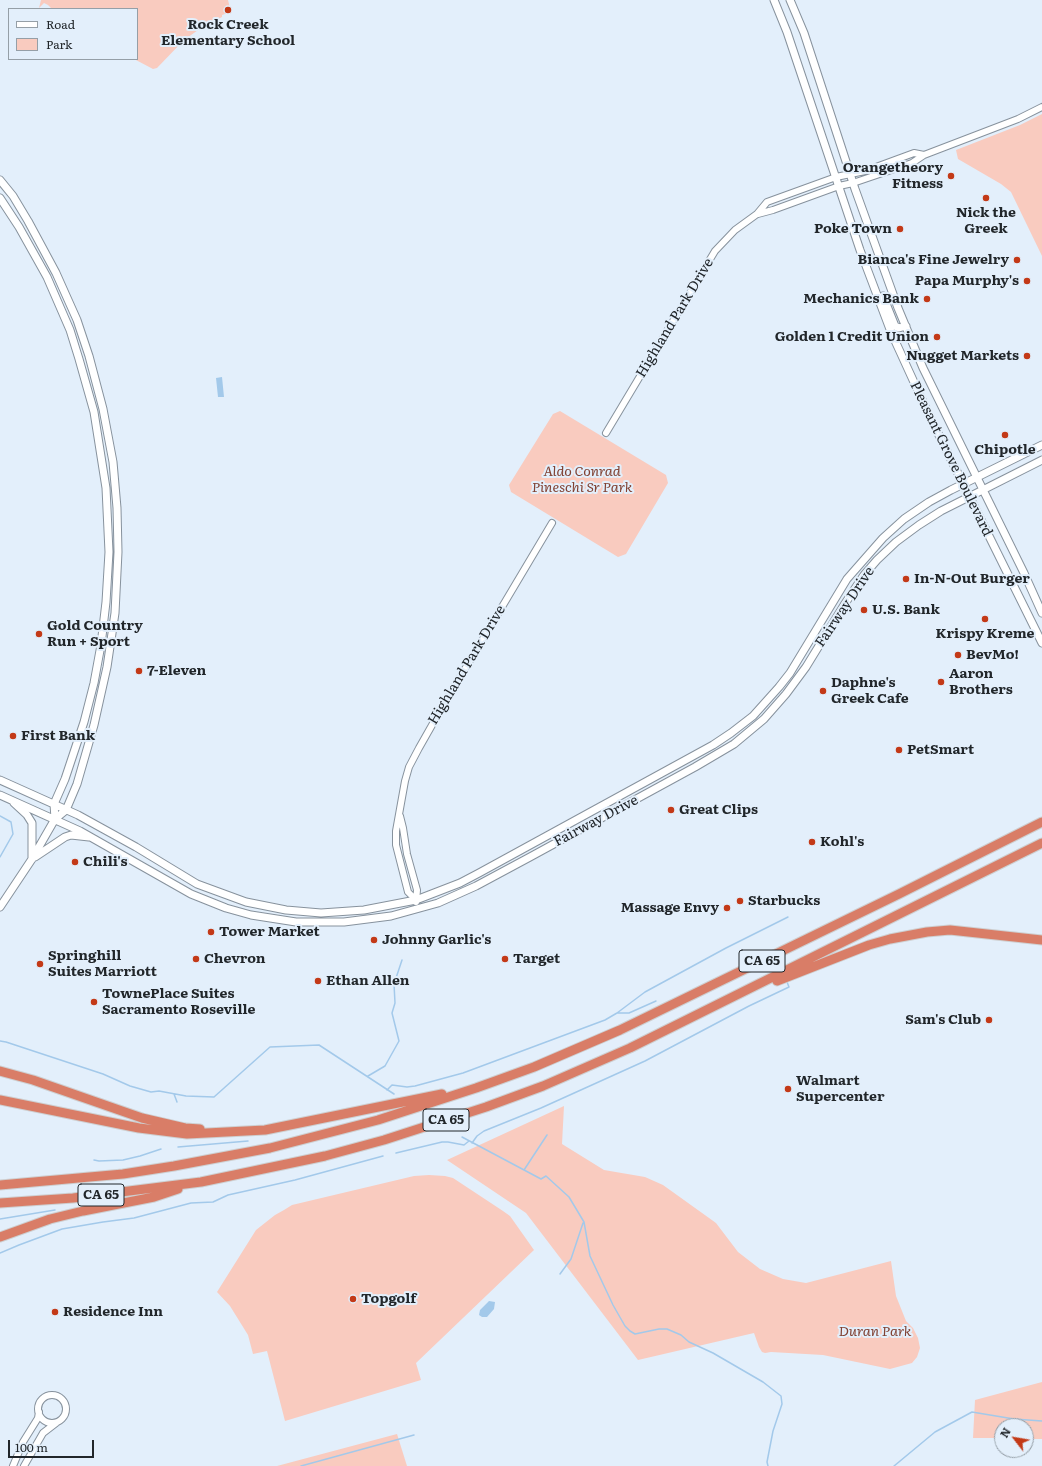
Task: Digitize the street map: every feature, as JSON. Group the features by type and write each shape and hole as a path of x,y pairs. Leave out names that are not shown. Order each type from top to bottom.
{"highway":[{"name":"CA 65","path":"0,1185 123,1174 270,1148 378,1120 476,1088 534,1067 620,1030 899,894 1042,822"},
{"name":"CA 65","path":"0,1204 73,1198 201,1182 325,1156 384,1140 486,1107 589,1067 680,1024 1042,843"},
{"path":"680,1024 790,976 869,945 890,939 927,932 950,930 1042,940"},
{"path":"0,1071 33,1080 142,1118 185,1128 217,1132"},
{"path":"0,1100 162,1132 187,1134 265,1130 476,1088"},
{"path":"0,1237 50,1219 154,1197 201,1182"}],"main road":[{"name":"Pleasant Grove Boulevard","path":"774,0 787,32 860,250 891,332 929,415 1042,643"},
{"name":"Pleasant Grove Boulevard","path":"790,0 804,33 850,175 877,252 923,368 1024,573 1042,613"},
{"path":"0,180 13,196 56,272 79,327 96,380 109,438 117,508 118,566 113,631 104,685 83,768 66,810 55,819 32,859 0,907"},
{"path":"0,198 19,227 47,277 70,330 86,382 99,439 107,509 108,573 103,629 94,683 75,750 60,792 54,804 55,819"},
{"path":"874,285 879,286 895,326 899,328 906,326"},
{"path":"70,330 79,327"},
{"name":"Fairway Drive","path":"0,780 54,804 136,847 189,880 217,893 254,905 321,913 364,910 416,900 460,883 713,745 731,733 752,716 785,680 847,579 874,547 904,519 929,502 1042,445"},
{"name":"Fairway Drive","path":"8,798 55,819 191,894 226,908 251,915 296,922 327,923 372,919 418,909 451,898 522,861 695,767 726,749 746,735 771,711 797,680 864,575 896,542 941,511 1042,460"},
{"path":"0,794 8,798 32,821 32,859"},
{"path":"522,861 527,853 573,827 591,812"},
{"path":"32,859 65,837 71,836 91,838"}],"street":[{"name":"Highland Park Drive","path":"757,214 773,210 839,186 853,183 912,163 924,155 1018,119 1042,107"},
{"name":"Highland Park Drive","path":"606,433 715,251 735,230 757,214 767,202 836,177 850,175 914,153 924,155"},
{"name":"Highland Park Drive","path":"418,909 416,900 408,892 398,856 396,831 409,767 552,523"},
{"path":"13,1466 23,1442 38,1418 40,1401 46,1396 53,1395 60,1397 65,1402 67,1409 62,1419 43,1432 24,1466"},
{"path":"38,1412 45,1421 56,1423"}],"green space":[{"path":"41,0 228,0 231,12 222,15 222,17 201,28 184,40 157,68 153,69 136,60 138,60 138,8 51,8 44,3 39,8"},
{"path":"1042,114 1042,256 1011,192 1001,184 958,159 956,150 1020,125"},
{"name":"Aldo Conrad Pineschi Sr Park","path":"560,411 666,475 668,483 626,554 618,557 511,492 509,485 553,414"},
{"name":"Duran Park","path":"564,1106 562,1144 604,1170 645,1177 663,1185 716,1223 738,1252 760,1269 783,1279 806,1283 891,1261 896,1296 906,1321 913,1328 918,1338 920,1348 917,1357 912,1363 890,1369 823,1355 771,1352 765,1353 762,1352 759,1347 754,1333 638,1360 526,1213 447,1160"},
{"name":"Topgolf","path":"429,1175 453,1178 510,1216 534,1250 416,1363 421,1380 285,1421 267,1351 253,1354 248,1335 230,1306 217,1292 256,1230 275,1215 292,1205 414,1176"},
{"path":"1042,1382 1042,1439 1034,1439 1034,1418 994,1418 994,1438 973,1438 975,1400"},
{"path":"397,1434 407,1466 277,1466"}],"water":[{"path":"222,377 224,397 218,397 216,378"},
{"path":"489,1301 495,1302 494,1309 487,1317 482,1317 479,1315 480,1310"}],"waterway":[{"path":"0,816 11,822 13,834 0,857"},
{"path":"387,1090 392,1085 407,1087 415,1086 463,1073 605,1020 645,992 726,948 788,917"},
{"path":"368,1076 385,1066 399,1041 392,1013 395,1003 394,984 402,960"},
{"path":"472,1143 477,1136 484,1131 541,1108 645,1061 749,1006 789,987 787,982"},
{"path":"617,1013 629,1013 656,1001"},
{"path":"0,1041 103,1074 130,1086 151,1092 159,1091 186,1096 214,1097 270,1047 319,1045 394,1094"},
{"path":"174,1094 177,1102"},
{"path":"524,1170 547,1135"},
{"path":"462,1137 541,1179 546,1176 569,1197 584,1222 590,1256 613,1305 625,1326 630,1331 635,1334 659,1329 667,1329 681,1335 689,1342 713,1353 763,1382 781,1396 782,1404 773,1431 767,1462 768,1466"},
{"path":"178,1147 248,1141"},
{"path":"396,1153 442,1142 464,1145 469,1141"},
{"path":"94,1160 123,1160 161,1149"},
{"path":"0,1253 62,1229 134,1218 191,1203 213,1202 228,1195 295,1180 383,1156"},
{"path":"0,1219 55,1210"},
{"path":"560,1274 571,1259 583,1223"},
{"path":"894,1466 935,1432 972,1412 1014,1419 1042,1421"},
{"path":"301,1466 414,1435"}],"place":[{"name":"Rock Creek Elementary School","path":"228,10"},
{"name":"Orangetheory Fitness","path":"951,176"},
{"name":"Nick the Greek","path":"986,198"},
{"name":"Poke Town","path":"900,229"},
{"name":"Bianca's Fine Jewelry","path":"1017,260"},
{"name":"Papa Murphy's","path":"1027,281"},
{"name":"Mechanics Bank","path":"927,299"},
{"name":"Golden 1 Credit Union","path":"937,337"},
{"name":"Nugget Markets","path":"1027,356"},
{"name":"Chipotle","path":"1005,435"},
{"name":"In-N-Out Burger","path":"906,579"},
{"name":"U.S. Bank","path":"864,610"},
{"name":"Krispy Kreme","path":"985,619"},
{"name":"Gold Country Run + Sport","path":"39,634"},
{"name":"BevMo!","path":"958,655"},
{"name":"7-Eleven","path":"139,671"},
{"name":"Aaron Brothers","path":"941,682"},
{"name":"Daphne's Greek Cafe","path":"823,691"},
{"name":"First Bank","path":"13,736"},
{"name":"PetSmart","path":"899,750"},
{"name":"Great Clips","path":"671,810"},
{"name":"Kohl's","path":"812,842"},
{"name":"Chili's","path":"75,862"},
{"name":"Starbucks","path":"740,901"},
{"name":"Massage Envy","path":"727,908"},
{"name":"Tower Market","path":"211,932"},
{"name":"Johnny Garlic's","path":"374,940"},
{"name":"Chevron","path":"196,959"},
{"name":"Target","path":"505,959"},
{"name":"Springhill Suites Marriott","path":"40,964"},
{"name":"Ethan Allen","path":"318,981"},
{"name":"TownePlace Suites Sacramento Roseville","path":"94,1002"},
{"name":"Sam's Club","path":"989,1020"},
{"name":"Walmart Supercenter","path":"788,1089"},
{"name":"Topgolf","path":"353,1299"},
{"name":"Residence Inn","path":"55,1312"}]}
